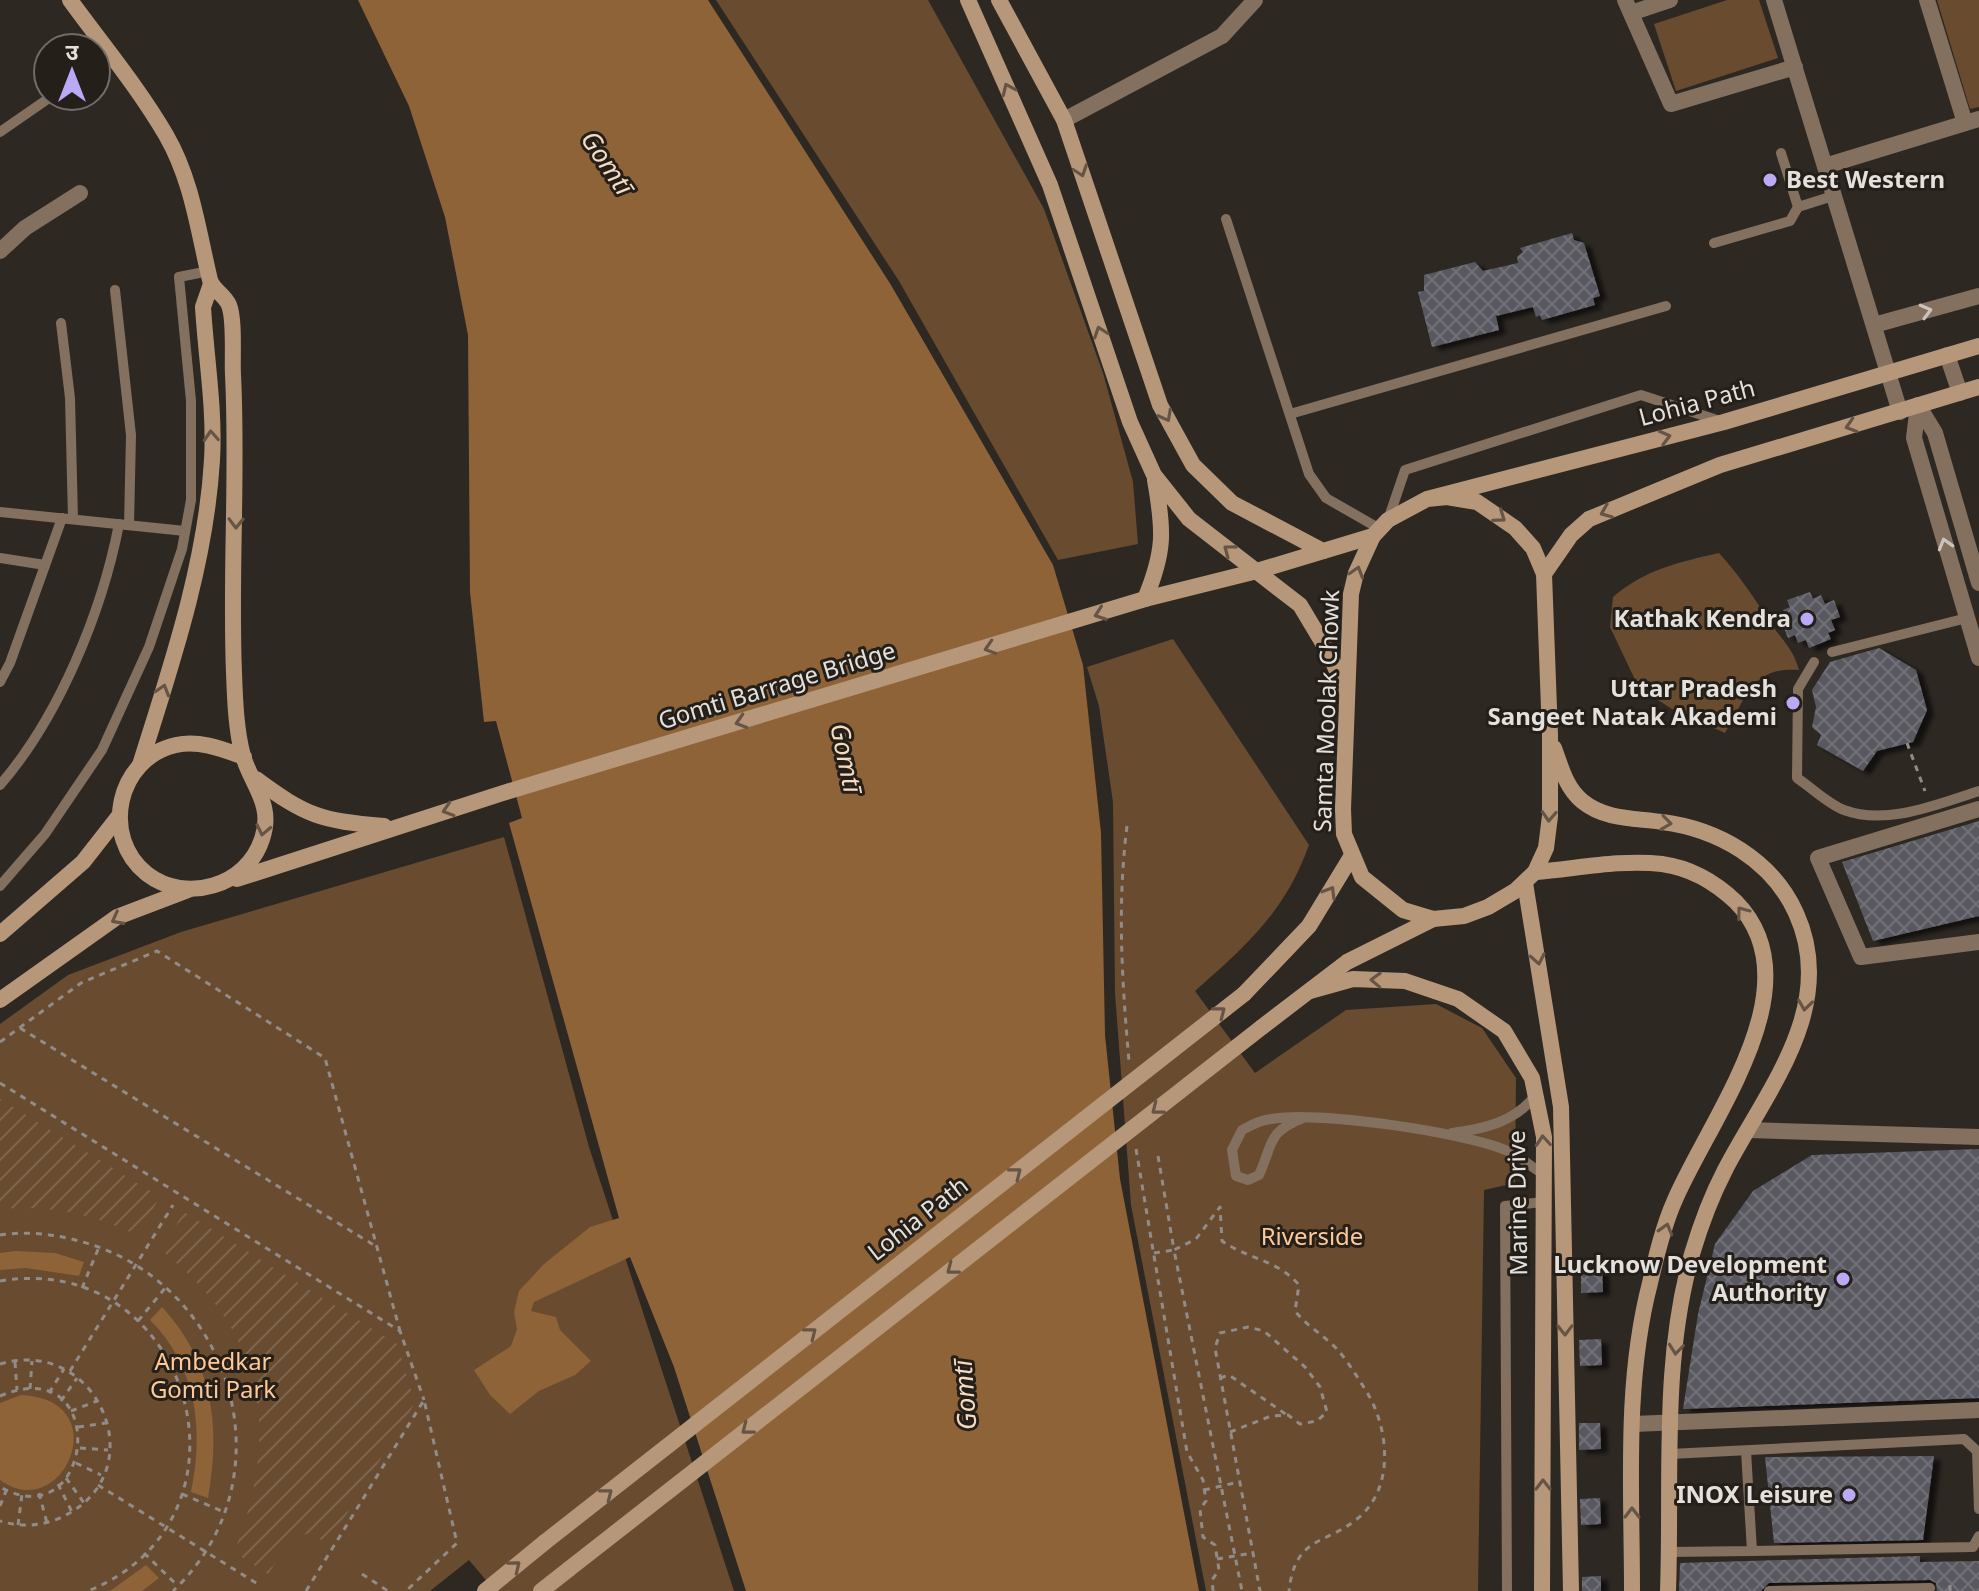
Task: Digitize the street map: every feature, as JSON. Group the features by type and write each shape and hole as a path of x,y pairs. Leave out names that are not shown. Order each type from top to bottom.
{"main road":[{"path":"0,1000 117,917 189,890 220,884 238,874 253,858 262,840 266,819 264,798 244,757 234,672 238,459 229,305 210,277 188,183 166,136 70,0"},
{"path":"968,0 1050,185 1130,422 1154,475 1189,519 1300,605 1330,655 1347,693"},
{"path":"999,0 1064,120 1160,405 1193,465 1232,503 1323,551"},
{"path":"189,890 167,885 148,874 132,858 122,838 119,816 121,797 140,765 175,652 207,517 213,456 203,307 210,277"},
{"name":"Lohia Path","path":"1427,499 1724,422 1979,346"},
{"path":"1544,574 1571,535 1589,519 1720,465 1979,387"},
{"path":"1145,599 1160,564 1163,526 1154,475"},
{"path":"1380,528 1427,499 1463,499 1497,513 1533,548 1544,574 1550,816 1546,848 1530,877"},
{"name":"Gomti Barrage Bridge","path":"220,884 503,793 1065,626 1145,599 1323,551 1380,528"},
{"name":"Samta Moolak Chowk","path":"1380,528 1356,573 1351,594 1343,809 1344,834 1351,857 1362,877 1378,892 1403,910 1433,919 1464,916 1488,907 1530,877"},
{"path":"1550,735 1568,784 1580,799 1618,818 1693,827 1725,838 1764,870 1795,911 1808,956 1806,1009 1789,1060 1724,1172 1692,1253 1679,1320 1670,1423 1668,1591"},
{"path":"140,765 156,752 175,745 196,743 244,757"},
{"path":"255,779 300,811 343,823 394,827"},
{"path":"0,934 83,862 119,816"},
{"name":"Lohia Path","path":"485,1591 1244,994 1309,926 1351,857"},
{"path":"1530,877 1639,864 1679,868 1719,887 1732,899 1744,911 1763,951 1766,977 1754,1041 1673,1204 1649,1285 1634,1378 1632,1591"},
{"name":"Marine Drive","path":"1530,877 1561,1107 1571,1591"},
{"path":"541,1591 1347,962 1433,919"},
{"name":"Marine Drive","path":"1310,991 1353,979 1405,981 1458,999 1504,1031 1532,1078 1544,1137 1542,1591"}],"street":[{"path":"1064,120 1222,36 1255,0"},
{"path":"1670,0 1628,6 1671,104 1795,67"},
{"path":"1774,0 1900,412"},
{"path":"1825,166 1972,121 1927,0"},
{"path":"0,251 25,228 80,193"},
{"path":"1874,325 1979,296"},
{"path":"1947,355 1960,393"},
{"path":"1918,405 1935,433 1978,578"},
{"path":"1918,405 1914,438 1979,658"},
{"path":"1979,809 1818,858 1861,957 1979,942"},
{"path":"1749,1130 1979,1137"},
{"path":"1633,1424 1979,1410"}],"lane":[{"path":"0,132 32,110"},
{"path":"1781,153 1798,207"},
{"path":"1714,243 1790,221 1798,207 1833,196"},
{"path":"1226,219 1309,474 1326,498 1380,528 1405,470 1641,395 1724,422"},
{"path":"0,886 45,834 102,750 149,647 185,531 191,500 191,401 179,277 210,277"},
{"path":"0,785 42,729 108,577 124,524 131,435 115,290"},
{"path":"1290,414 1666,306"},
{"path":"0,682 10,663 45,565 68,518 70,398 61,323"},
{"path":"0,512 185,531"},
{"path":"0,558 45,565"},
{"path":"1956,581 1978,578"},
{"path":"1832,652 1967,618"},
{"path":"1814,662 1798,689 1797,778 1842,809 1874,817 1931,806 1979,791"},
{"path":"1442,1134 1498,1123 1522,1110 1536,1094"},
{"path":"1303,1118 1285,1125 1273,1136 1259,1175 1248,1180 1236,1176 1232,1150 1242,1130 1271,1119 1303,1118 1442,1134 1507,1150 1544,1174"},
{"path":"1507,1591 1505,1206 1544,1202"},
{"path":"1670,1454 1964,1439 1977,1451 1979,1509"},
{"path":"1746,1451 1752,1551"},
{"path":"1670,1552 1973,1547 1979,1536"},
{"path":"1769,1591 1930,1588"}],"path":[{"path":"1907,743 1931,806"},
{"path":"1127,826 1122,868 1120,958 1130,1073"},
{"path":"0,1042 81,983 157,951 325,1058 400,1331 424,1400 457,1543 406,1591"},
{"path":"20,1028 377,1247"},
{"path":"0,1083 400,1331"},
{"path":"1136,1149 1187,1452 1203,1480 1206,1501 1200,1509 1203,1537 1215,1545 1219,1570 1212,1580 1213,1591"},
{"path":"1158,1156 1242,1591"},
{"path":"70,1371 173,1205"},
{"path":"1152,1254 1174,1250 1196,1239 1220,1207 1222,1241 1234,1249 1273,1263 1299,1285 1295,1311 1337,1349 1367,1391 1379,1416 1385,1463 1382,1482 1356,1520 1308,1546 1290,1580 1289,1591"},
{"path":"0,1235 37,1233 100,1246 136,1264 166,1286 209,1338 231,1394 236,1453 224,1512 205,1551 173,1591"},
{"path":"82,1288 100,1246"},
{"path":"0,1281 34,1278 82,1288 113,1302 138,1321 170,1361 187,1403 191,1449 182,1494 166,1527 122,1573 88,1591"},
{"path":"138,1321 166,1286"},
{"path":"1220,1378 1229,1375 1300,1424 1317,1421 1327,1412 1320,1387 1305,1367 1264,1331 1248,1327 1220,1333 1215,1348 1220,1378 1239,1482 1260,1591"},
{"path":"30,1389 32,1359"},
{"path":"0,1364 32,1359 64,1368 78,1377 98,1400 108,1422 110,1450 98,1485 84,1503 72,1512 47,1523 18,1525 0,1521"},
{"path":"15,1360 17,1390"},
{"path":"49,1393 64,1368"},
{"path":"61,1401 78,1377"},
{"path":"0,1395 30,1389 49,1393 71,1411 78,1427 80,1448 76,1463 58,1484 39,1493 22,1494 0,1487"},
{"path":"71,1411 98,1400"},
{"path":"306,1591 424,1400"},
{"path":"1230,1432 1271,1416 1288,1415"},
{"path":"78,1427 108,1422"},
{"path":"80,1448 110,1450"},
{"path":"76,1463 103,1476"},
{"path":"66,1478 84,1503"},
{"path":"1204,1490 1239,1482"},
{"path":"58,1484 72,1512"},
{"path":"98,1485 261,1586"},
{"path":"0,1506 6,1490"},
{"path":"39,1493 47,1523"},
{"path":"18,1525 22,1494"},
{"path":"182,1494 224,1512"},
{"path":"144,1553 178,1586"},
{"path":"1217,1559 1253,1553"},
{"path":"362,1574 388,1591"},
{"path":"1950,1585 1950,1591"}],"green space":[{"path":"716,0 928,0 1044,209 1103,373 1133,482 1138,544 1058,560 899,281"},
{"path":"1727,0 1759,0 1778,58 1676,91 1654,24"},
{"path":"1937,0 1979,0 1979,107 1970,109"},
{"path":"1719,553 1786,644 1799,670 1783,670 1760,679 1745,697 1725,733 1672,709 1639,688 1610,627 1613,597 1625,588 1663,568"},
{"name":"Riverside","path":"1173,639 1309,845 1276,909 1248,942 1195,991 1255,1073 1346,1010 1436,1004 1482,1028 1516,1078 1515,1183 1484,1190 1478,1591 1206,1591 1131,1205 1115,993 1113,802 1099,706 1087,667"},
{"name":"Ambedkar Gomti Park","path":"504,837 589,1147 734,1591 495,1591 469,1560 430,1591 0,1591 0,1024 68,975 181,932"},
{"path":"0,1099 160,1197 137,1235 70,1213 36,1208 0,1209"},
{"path":"184,1212 397,1344 415,1403 328,1544 310,1533 292,1538 268,1574 234,1552 249,1508 257,1466 259,1426 254,1387 243,1350 223,1315 196,1282 161,1250"}],"water":[{"name":"Gomtī","path":"358,0 708,0 891,285 1053,565 1083,665 1101,833 1105,1035 1120,1179 1199,1591 746,1591 674,1367 630,1257 534,1302 531,1311 556,1317 560,1330 591,1361 575,1375 539,1391 510,1414 490,1395 474,1370 511,1346 517,1329 514,1312 519,1291 544,1264 590,1227 619,1218 509,823 522,818 496,721 484,722 470,592 468,335 445,217 409,106"},
{"path":"0,1253 55,1253 84,1262 79,1276 26,1268 0,1270"},
{"path":"162,1307 193,1350 209,1396 213,1446 208,1498 191,1492 197,1446 193,1400 178,1358 150,1320"},
{"path":"21,1395 51,1402 68,1416 74,1436 70,1456 60,1474 44,1487 23,1490 0,1480 0,1403"},
{"path":"146,1565 159,1578 142,1591 110,1591"}],"building":[{"path":"1572,233 1574,240 1584,243 1600,296 1593,298 1595,305 1542,320 1540,315 1536,317 1533,307 1496,316 1499,330 1432,347 1418,292 1424,291 1424,275 1475,262 1483,271 1518,263 1517,257 1523,252 1520,248"},
{"name":"Kathak Kendra","path":"1810,592 1813,599 1821,595 1825,604 1834,600 1840,617 1831,620 1835,630 1828,633 1831,639 1809,648 1806,640 1798,643 1795,635 1788,638 1780,618 1786,616 1783,610 1790,607 1787,600"},
{"path":"1879,648 1916,670 1927,710 1913,742 1877,751 1863,771 1817,745 1821,735 1812,727 1816,707 1812,690 1830,662"},
{"path":"1979,821 1979,916 1873,941 1842,862"},
{"name":"Lucknow Development Authority","path":"1979,1149 1979,1398 1683,1409 1698,1314 1715,1244 1753,1191 1812,1155"},
{"path":"1581,1267 1602,1267 1603,1292 1581,1293"},
{"path":"1601,1339 1602,1365 1580,1366 1579,1340"},
{"path":"1579,1423 1600,1423 1601,1449 1579,1450"},
{"name":"INOX Leisure","path":"1934,1456 1923,1540 1774,1543 1765,1457"},
{"path":"1600,1498 1601,1524 1581,1525 1580,1499"},
{"path":"1920,1556 1920,1562 1979,1561 1979,1591 1937,1591 1936,1583 1930,1580 1769,1583 1761,1591 1679,1591 1680,1563"},
{"path":"1601,1576 1601,1591 1582,1591 1582,1577"}],"place":[{"name":"Best Western","path":"1770,180"},
{"name":"Kathak Kendra","path":"1807,619"},
{"name":"Uttar Pradesh Sangeet Natak Akademi","path":"1793,703"},
{"name":"Lucknow Development Authority","path":"1843,1279"},
{"name":"INOX Leisure","path":"1849,1495"}]}
